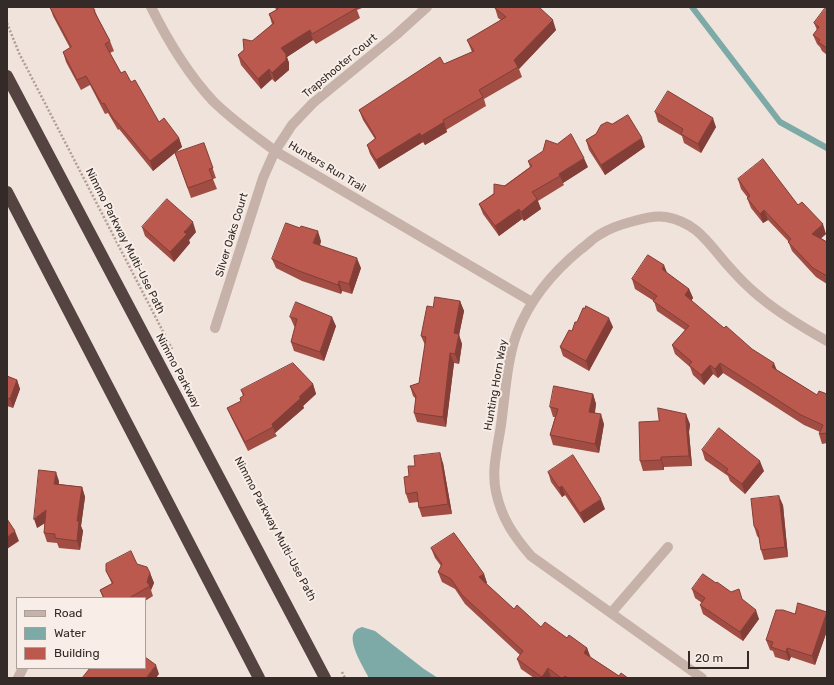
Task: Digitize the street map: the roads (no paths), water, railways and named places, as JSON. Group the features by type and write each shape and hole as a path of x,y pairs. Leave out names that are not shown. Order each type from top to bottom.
{"highway":[{"name":"Nimmo Parkway","path":"7,76 325,678"},
{"path":"7,192 259,678"}],"street":[{"name":"Hunters Run Trail","path":"151,7 170,44 193,77 214,101 243,128 275,151 532,302"},
{"name":"Trapshooter Court","path":"275,151 292,125 313,103 396,35 427,7"},
{"name":"Silver Oaks Court","path":"215,328 262,178 275,151"},
{"name":"Hunting Horn Way","path":"702,678 531,556 515,538 504,518 496,491 494,467 511,355 517,333 532,302 548,280 568,260 599,235 620,225 642,218 664,217 681,220 695,228 705,237 732,270 760,297 794,321 827,341"},
{"path":"612,613 668,547"},
{"path":"18,678 22,669"}],"water":[{"path":"362,627 375,631 438,678 369,678 356,654 353,640 353,634 358,628"}],"waterway":[{"path":"692,7 780,122 827,148"}]}
